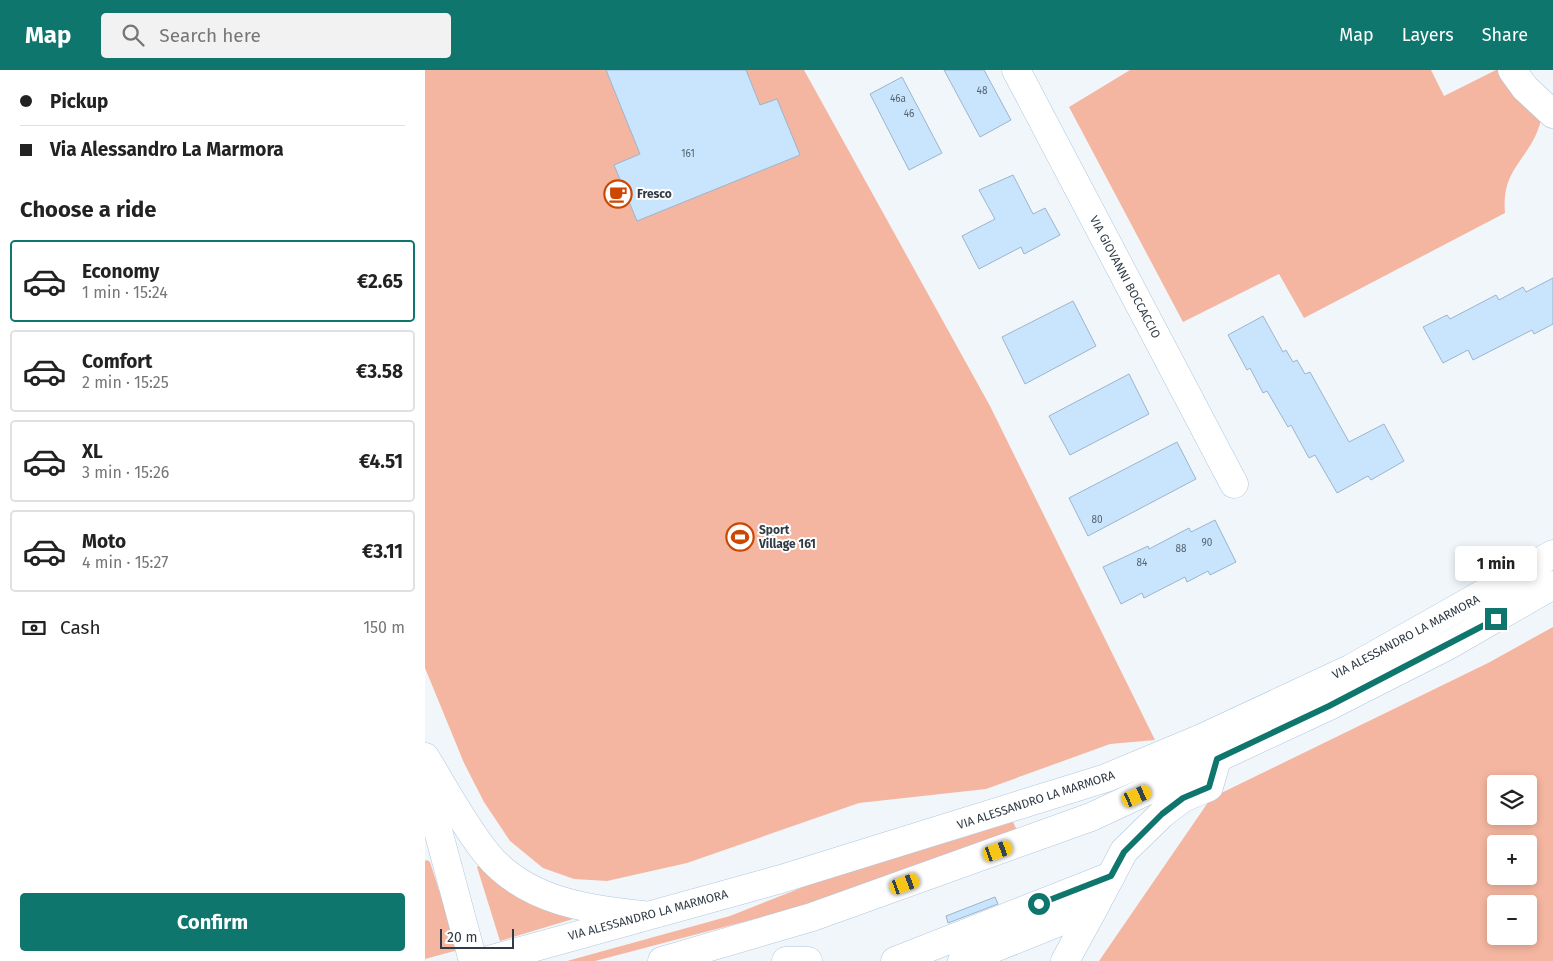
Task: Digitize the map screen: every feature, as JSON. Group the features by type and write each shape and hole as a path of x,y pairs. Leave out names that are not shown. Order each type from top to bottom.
{"main road":[{"name":"VIA GIOVANNI BOCCACCIO","path":"1016,70 1234,484"},
{"path":"1512,70 1525,88 1553,114"},
{"name":"VIA ALESSANDRO LA MARMORA","path":"485,961 643,915 781,879 1106,778 1202,738 1350,669 1553,554"},
{"name":"VIA ALESSANDRO LA MARMORA","path":"662,961 705,956 1091,817 1217,759 1451,644 1553,585"},
{"path":"425,757 488,854 528,888 562,902 604,912 643,915"},
{"path":"1065,961 1124,852 1162,814 1183,798 1209,787 1217,759"},
{"path":"425,782 473,961"},
{"path":"895,961 1111,876"},
{"path":"962,961 1094,908"},
{"path":"786,961 808,961"}],"shaded area":[{"name":"Sport Village 161","path":"425,70 804,70 990,406 1155,740 1110,744 986,789 859,803 687,863 607,881 574,879 543,868 510,841 484,802 464,763 425,668"},
{"path":"1130,70 1431,70 1444,96 1496,70 1503,70 1541,120 1531,145 1512,173 1505,197 1505,213 1304,318 1279,274 1183,322 1069,107"},
{"path":"1553,627 1553,961 1099,961 1211,798 1488,663"},
{"path":"1013,822 1017,830 804,906 595,961 567,961 730,916 811,884"},
{"path":"425,861 430,862 458,950 425,959"},
{"path":"481,864 583,916 500,941 477,867"}],"building":[{"path":"606,70 746,70 760,105 777,99 800,155 637,221 614,165 640,154"},
{"path":"944,70 984,70 1011,120 980,137"},
{"path":"902,77 942,153 909,170 870,94"},
{"path":"1013,175 1033,214 1045,208 1060,235 1024,254 1021,247 979,269 962,236 995,219 979,190"},
{"path":"1553,278 1553,324 1534,334 1532,330 1473,360 1468,350 1443,363 1423,327 1447,315 1450,319 1496,295 1499,300 1523,287 1526,292"},
{"path":"1073,301 1096,346 1025,384 1002,337"},
{"path":"1263,316 1283,352 1286,350 1293,362 1297,360 1305,374 1310,372 1349,442 1384,424 1404,461 1371,480 1368,476 1337,493 1315,455 1309,458 1291,425 1288,427 1267,391 1263,393 1250,368 1247,370 1228,335"},
{"path":"1129,374 1149,414 1070,455 1049,416"},
{"path":"1177,442 1196,479 1088,536 1069,498"},
{"path":"1215,520 1236,562 1210,575 1208,571 1187,582 1185,577 1144,598 1142,593 1121,604 1103,567 1148,546 1149,549 1189,528 1191,532"},
{"path":"995,897 998,904 948,923 946,916"}],"place":[{"name":"Fresco","path":"618,194"},
{"name":"Sport Village 161","path":"740,537"}],"route":[{"path":"1039,904 1111,876 1124,852 1162,814 1183,798 1209,787 1217,759 1329,706 1496,619"}]}
